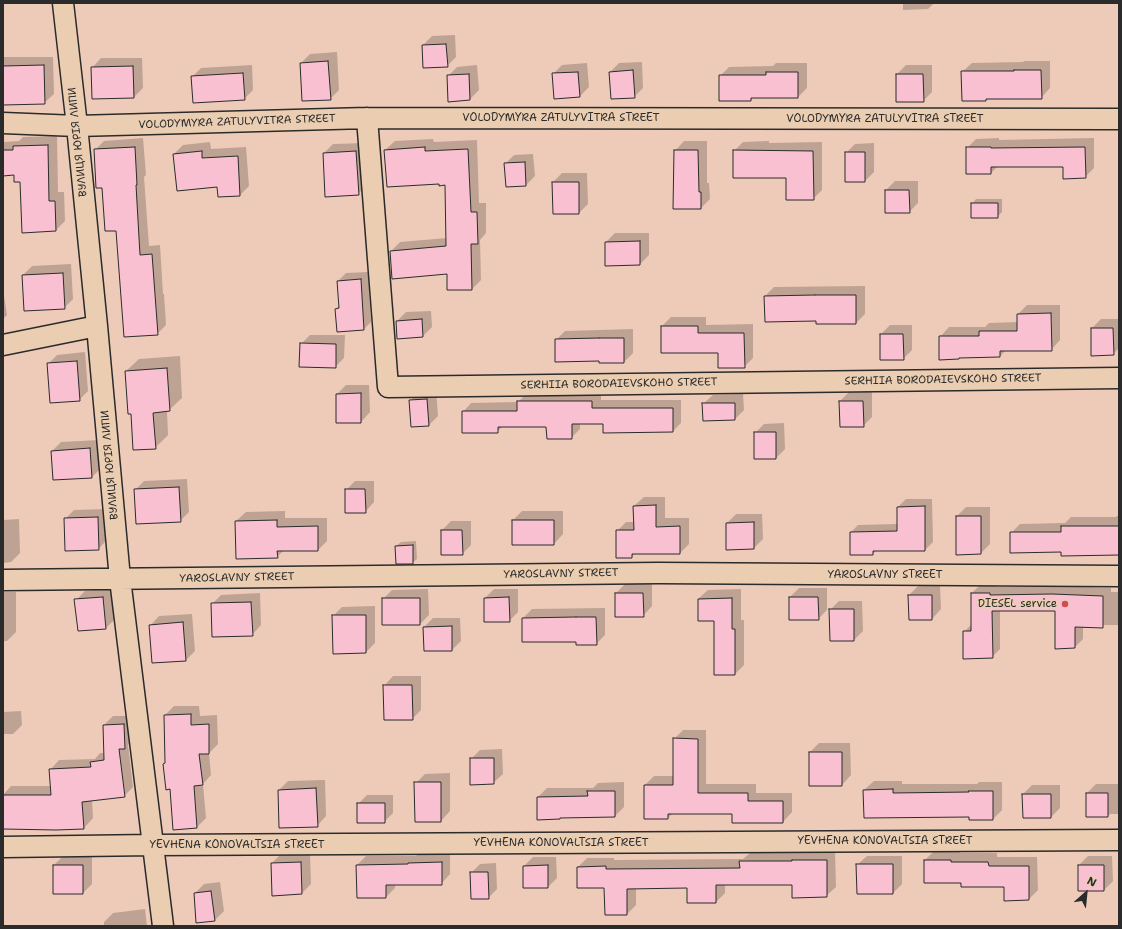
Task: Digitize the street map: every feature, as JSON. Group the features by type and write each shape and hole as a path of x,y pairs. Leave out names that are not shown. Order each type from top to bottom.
{"street":[{"name":"ВУЛИЦЯ ЮРІЯ ЛИПИ","path":"63,3 97,326 120,579 163,926"},
{"name":"VOLODYMYRA ZATULYVITRA STREET","path":"3,123 77,126 367,118 1119,119"},
{"name":"SERHIIA BORODAIEVSKOHO STREET","path":"367,118 388,387 1119,378"},
{"path":"3,345 97,326"},
{"name":"YAROSLAVNY STREET","path":"3,580 658,573 1119,576"},
{"name":"YEVHENA KONOVALTSIA STREET","path":"3,847 1119,840"}],"building":[{"path":"446,44 448,67 423,68 422,45"},
{"path":"328,61 331,100 302,101 300,63"},
{"path":"44,65 45,104 3,105 3,66"},
{"path":"133,66 134,98 92,99 91,67"},
{"path":"633,70 635,98 611,99 609,72"},
{"path":"1041,70 1042,99 986,99 986,101 962,101 961,71"},
{"path":"578,72 580,97 554,99 552,73"},
{"path":"766,72 798,72 798,98 751,98 751,101 719,101 719,75 766,75"},
{"path":"243,73 245,100 193,103 191,76"},
{"path":"469,74 470,100 448,102 447,75"},
{"path":"896,74 923,74 924,102 896,102"},
{"path":"48,145 49,201 55,201 56,231 22,233 20,182 14,182 14,175 3,176 3,150 13,150 13,146"},
{"path":"135,147 140,255 152,254 158,335 124,337 116,231 105,231 102,188 96,188 94,149"},
{"path":"425,147 425,151 468,149 471,212 477,212 478,244 471,244 472,290 447,290 447,274 392,279 390,251 446,246 445,185 439,186 439,184 387,187 384,150"},
{"path":"966,147 1085,147 1086,178 1063,179 1063,167 991,167 991,174 966,174"},
{"path":"674,150 698,150 701,209 673,209"},
{"path":"733,150 813,151 814,200 786,200 786,178 733,178"},
{"path":"202,151 202,158 238,156 240,196 218,197 217,187 177,191 173,154"},
{"path":"356,151 359,195 325,197 323,153"},
{"path":"845,152 865,152 865,182 845,182"},
{"path":"525,162 526,186 506,187 504,163"},
{"path":"552,182 579,182 579,214 553,214"},
{"path":"885,190 909,190 910,213 885,213"},
{"path":"971,203 998,203 998,218 971,218"},
{"path":"640,241 640,265 605,266 605,242"},
{"path":"63,273 65,309 24,311 22,275"},
{"path":"361,279 364,330 337,332 335,309 339,308 337,281"},
{"path":"856,295 856,324 816,324 816,321 765,322 764,296"},
{"path":"1051,313 1052,351 1000,351 1000,357 939,360 939,336 979,336 979,331 1017,331 1017,314"},
{"path":"422,319 423,337 397,339 396,321"},
{"path":"661,326 698,326 698,333 744,333 745,368 718,368 718,353 661,353"},
{"path":"1091,328 1113,328 1114,355 1091,356"},
{"path":"880,334 903,334 904,360 880,360"},
{"path":"624,338 624,363 599,363 599,361 555,362 555,339"},
{"path":"300,343 336,344 336,368 299,367"},
{"path":"77,361 80,401 50,403 47,363"},
{"path":"167,368 170,411 153,413 156,449 133,450 131,414 128,414 125,371"},
{"path":"361,393 361,423 336,423 336,394"},
{"path":"427,399 429,426 411,427 409,400"},
{"path":"517,401 592,401 592,408 673,408 673,432 603,433 603,424 572,424 572,439 547,439 546,427 498,427 498,433 462,433 462,411 517,411"},
{"path":"839,401 863,401 864,427 840,427"},
{"path":"702,403 735,403 735,420 703,421"},
{"path":"754,432 776,432 776,459 754,459"},
{"path":"90,448 92,478 53,480 51,451"},
{"path":"179,487 181,522 136,524 134,489"},
{"path":"345,489 365,489 366,513 345,513"},
{"path":"656,505 656,527 680,526 680,554 632,554 632,558 616,558 616,530 634,530 633,506"},
{"path":"925,506 925,551 873,551 873,555 850,555 850,532 897,531 897,507"},
{"path":"956,516 981,516 981,554 956,555"},
{"path":"98,517 99,550 65,551 64,518"},
{"path":"277,520 277,527 318,526 318,551 277,551 278,558 236,559 235,521"},
{"path":"512,520 554,520 554,545 512,545"},
{"path":"754,522 754,549 726,550 726,523"},
{"path":"1061,526 1119,526 1119,555 1061,556 1061,552 1010,553 1010,532 1061,532"},
{"path":"441,530 462,530 463,555 441,555"},
{"path":"413,545 413,564 396,564 395,546"},
{"path":"615,593 643,593 644,617 615,617"},
{"path":"971,593 990,593 990,595 1052,594 1103,596 1103,628 1075,627 1075,648 1055,649 1055,611 992,611 993,658 963,659 963,631 971,631"},
{"path":"908,595 932,595 932,620 909,620"},
{"path":"103,597 106,629 78,631 74,599"},
{"path":"509,597 510,622 484,622 484,598"},
{"path":"789,597 818,597 819,620 789,620"},
{"path":"382,598 420,598 420,625 382,625"},
{"path":"732,598 732,629 735,629 735,675 714,675 714,621 698,621 698,599"},
{"path":"251,602 253,636 212,637 211,603"},
{"path":"829,609 854,609 854,641 830,641"},
{"path":"332,615 366,615 366,653 333,654"},
{"path":"596,617 597,645 576,645 576,642 522,642 522,618"},
{"path":"183,622 186,661 152,663 149,625"},
{"path":"452,626 452,651 424,651 423,627"},
{"path":"383,685 412,685 413,720 384,720"},
{"path":"191,714 191,725 209,724 209,754 199,754 203,785 194,786 197,828 173,830 170,789 166,790 163,764 165,763 164,715"},
{"path":"124,724 125,749 119,749 125,797 82,802 84,829 3,829 3,795 51,795 49,769 91,767 90,762 104,760 103,725"},
{"path":"673,738 698,739 698,793 748,793 748,801 783,801 783,823 732,823 732,814 668,814 668,819 644,819 644,785 673,785"},
{"path":"809,752 842,752 842,786 809,786"},
{"path":"470,758 494,758 494,784 470,785"},
{"path":"414,782 441,782 441,822 415,822"},
{"path":"316,788 318,827 279,828 278,790"},
{"path":"893,789 893,793 993,791 993,820 969,820 969,817 864,818 863,790"},
{"path":"587,791 615,791 615,817 537,820 537,797 588,796"},
{"path":"1086,793 1108,793 1108,817 1086,817"},
{"path":"1022,794 1051,794 1051,818 1023,818"},
{"path":"357,803 385,803 385,823 357,823"},
{"path":"827,860 827,897 792,898 792,885 716,885 716,903 687,903 687,888 627,889 627,915 605,915 604,888 577,888 577,867 606,866 606,869 740,868 739,861"},
{"path":"924,860 988,862 989,866 1029,866 1029,900 1004,901 1004,887 961,887 961,883 924,883"},
{"path":"301,862 302,894 272,896 271,863"},
{"path":"442,862 442,885 386,885 386,898 357,898 356,865"},
{"path":"856,864 893,864 893,894 857,894"},
{"path":"53,865 83,865 83,894 53,894"},
{"path":"548,865 548,888 523,888 523,866"},
{"path":"1078,865 1104,865 1104,891 1078,891"},
{"path":"470,872 488,872 489,899 471,899"},
{"path":"211,891 215,921 196,923 194,893"}],"place":[{"name":"DIESEL service","path":"1065,604"}]}
